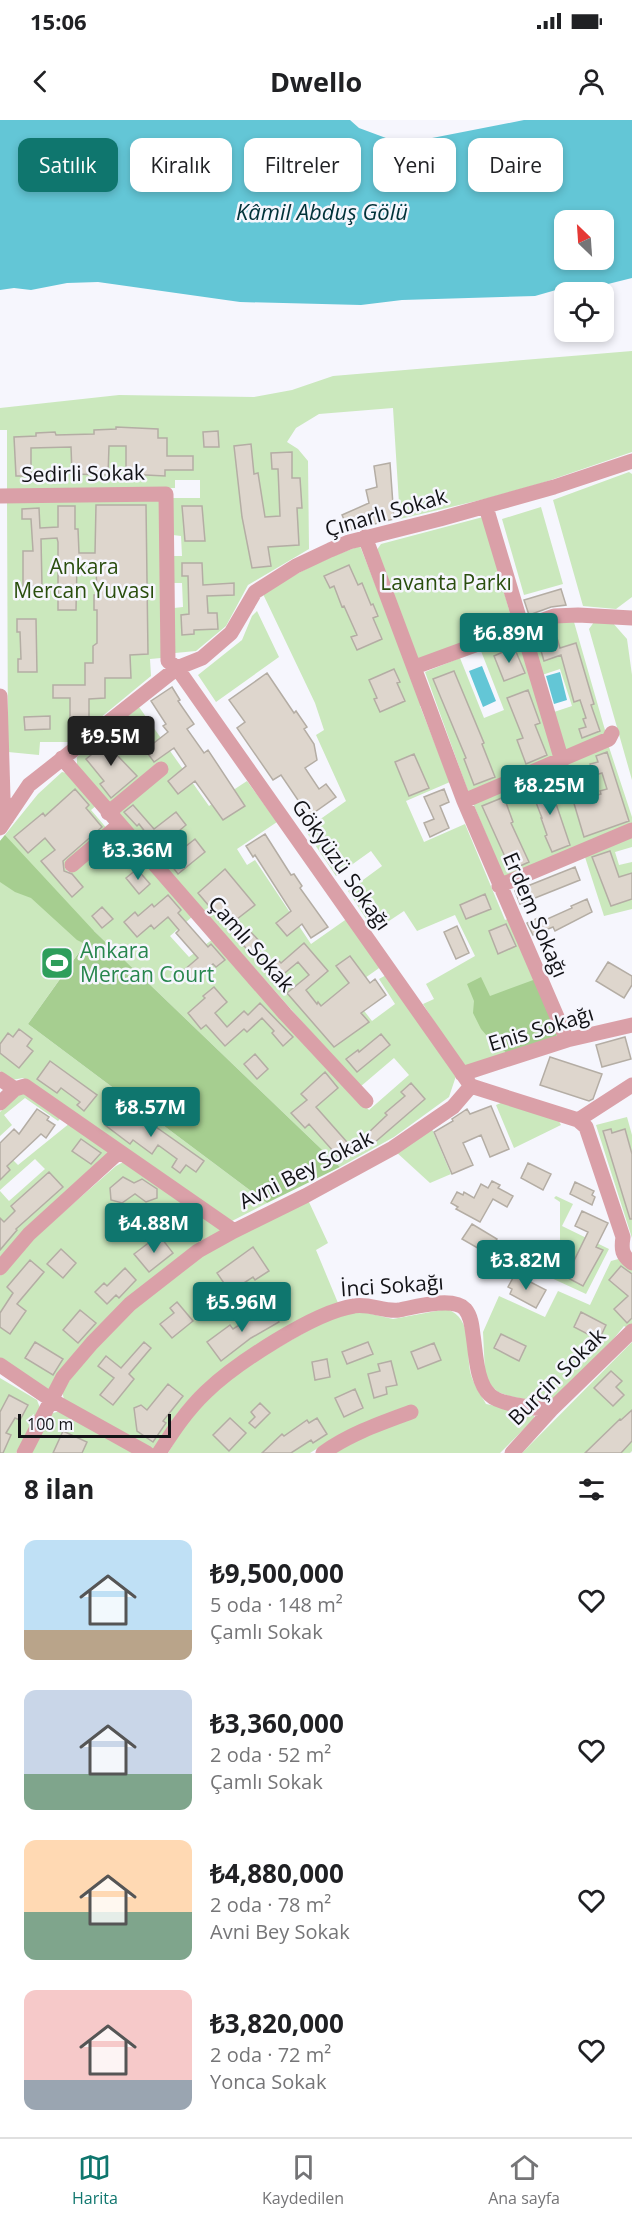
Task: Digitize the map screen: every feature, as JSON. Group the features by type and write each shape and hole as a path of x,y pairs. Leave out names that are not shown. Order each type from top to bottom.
{"street":[{"name":"Çınarlı Sokak","path":"4,823 29,785 177,668 202,658 231,633 255,592 296,566 349,542 486,507 632,460"},
{"name":"Sedirli Sokak","path":"0,496 166,494"},
{"name":"Gökyüzü Sokağı","path":"166,494 168,661 177,668 467,1080"},
{"path":"486,507 561,761"},
{"name":"Erdem Sokağı","path":"365,537 464,801 567,1040"},
{"path":"415,667 554,616 632,618"},
{"path":"0,696 4,823"},
{"path":"464,801 609,739 612,733"},
{"name":"Çamlı Sokak","path":"62,758 285,1014 366,1101"},
{"path":"1,767 12,778 29,785"},
{"path":"108,813 161,769"},
{"path":"72,865 119,825"},
{"path":"499,886 632,830"},
{"name":"Enis Sokağı","path":"467,1080 567,1040 632,1025"},
{"path":"0,1079 15,1089"},
{"path":"467,1080 578,1119 586,1127 623,1237 621,1248 623,1256 632,1263"},
{"name":"Avni Bey Sokak","path":"24,1453 63,1377 130,1304 198,1251 393,1148 453,1107 467,1080"},
{"path":"578,1119 632,1085"},
{"path":"0,1103 15,1089 25,1086 234,1231"},
{"path":"0,1268 29,1234 120,1152"},
{"name":"İnci Sokağı","path":"159,1453 184,1415 207,1391 244,1361 333,1311 356,1305 396,1310 456,1303 465,1309 471,1320 483,1385 490,1396 505,1402 551,1410"},
{"name":"Burçin Sokak","path":"512,1453 551,1410 632,1331"},
{"path":"0,1365 50,1399 147,1453"},
{"path":"323,1453 375,1425 411,1412"}],"green space":[{"path":"632,351 632,452 542,483 400,519 393,408 319,414 296,428 287,442 298,449 308,461 309,549 248,585 226,626 196,651 175,653 174,608 183,607 182,583 174,583 173,556 182,556 181,536 173,535 172,498 200,498 200,480 175,480 175,488 7,490 7,430 0,430 0,408 119,395 254,397 292,390 333,376"},
{"path":"629,472 632,474 632,597 616,609 583,606 553,500"},
{"name":"Ankara Mercan Yuvası","path":"160,499 161,658 150,659 151,676 71,742 40,742 39,755 8,752 7,501"},
{"path":"541,507 563,584 524,595 502,519"},
{"name":"Lavanta Parkı","path":"483,517 513,624 418,659 376,551 381,544"},
{"path":"360,546 423,705 420,706 450,782 406,801 424,842 465,824 505,920 510,918 536,979 554,1040 463,1067 423,1004 434,999 426,984 475,956 455,915 417,931 404,911 374,931 348,891 382,866 371,851 336,876 305,830 346,801 316,735 324,730 315,703 263,594 310,567"},
{"path":"257,611 279,657 216,702 198,675 242,640 252,616"},
{"path":"574,622 607,737 566,754 528,632 557,623","holes":["560,669 572,706 554,712 542,675"]},
{"path":"594,622 612,622 627,639 632,675 632,780 589,629"},
{"path":"519,636 557,758 469,794 425,672 460,658 484,718 504,710 481,651"},
{"path":"139,707 209,806 247,781 277,822 237,849 247,865 255,860 311,944 348,918 382,966 348,990 372,1021 395,1004 379,979 388,974 457,1073 449,1097 394,1137 340,1167 94,931 28,1024 267,1203 230,1222 23,1078 12,1080 0,1071 0,841 38,794 62,772 71,774 97,805 91,810 109,831 65,868 68,872 117,830 193,916 170,936 189,957 213,939 369,1110 409,1075 394,1058 360,1087 77,768 77,757"},
{"path":"608,744 632,817 632,826 505,880 473,803"},
{"path":"5,835 94,931 340,1167 267,1203 28,1024 85,944 77,940 31,898 15,892 0,882 0,841"},
{"path":"632,835 632,847 615,852 619,865 632,862 632,909 604,916 584,854"},
{"path":"481,977 490,996 536,979 559,1032 554,1040 510,1055 493,1043 481,1029 473,1013 474,1001 467,984"},
{"path":"23,1090 62,1117 58,1121 25,1098 4,1115 12,1125 0,1136 0,1112"},
{"path":"503,1102 558,1119 561,1125 514,1148 496,1105"},
{"path":"627,1117 632,1135 632,1238 596,1125"},
{"path":"70,1123 112,1152 0,1257 0,1191 9,1201 45,1169 35,1159 0,1190 0,1147 18,1165"},
{"path":"432,1129 451,1174 430,1183 395,1151"},
{"path":"125,1161 224,1230 194,1248 50,1391 0,1359 0,1276 35,1237 116,1166"},
{"path":"556,1196 573,1204 562,1226 609,1249 586,1294 547,1276 560,1246 560,1202 554,1198"},
{"path":"308,1200 328,1243 316,1250 338,1303 204,1385 176,1415 153,1450 64,1400 62,1390 96,1346 134,1307 200,1256"},
{"path":"622,1258 632,1267 632,1326 629,1329 624,1326 607,1347 557,1398 545,1403 509,1396 498,1392 489,1384 485,1373 483,1332 499,1296 545,1317 558,1291 590,1305 611,1261"},
{"path":"447,1309 456,1314 465,1328 471,1375 486,1404 533,1414 535,1418 500,1453 336,1453 338,1435 310,1453 168,1453 186,1423 211,1394 246,1366 335,1315 354,1310 393,1319"},
{"path":"632,1342 632,1451 630,1453 522,1453"},
{"path":"0,1378 37,1400 40,1408 16,1453 0,1453"},
{"path":"60,1411 137,1453 30,1453 50,1414"}],"water":[{"name":"Kâmil Abduş Gölü","path":"0,120 350,120 359,128 386,138 373,138 373,192 456,192 456,138 432,138 524,120 632,120 632,278 614,282 554,282 554,291 535,296 402,300 361,305 240,302 98,282 67,283 31,290 14,288 0,290"},
{"path":"482,666 496,701 483,707 469,671"},
{"path":"560,672 567,700 554,704 546,676"}],"building":[{"path":"116,427 158,429 158,438 167,438 167,456 193,456 193,470 165,470 165,476 126,474 126,446 109,446 108,475 72,474 71,447 31,448 31,476 16,476 14,437 55,432 56,435 94,434 94,430 116,429"},
{"path":"218,431 219,447 204,447 203,432"},
{"path":"251,444 254,474 258,473 265,517 280,516 278,469 272,469 271,453 292,452 292,478 300,478 302,508 297,508 299,545 268,547 271,566 252,568 242,517 234,446"},
{"path":"390,463 394,519 374,524 373,520 349,531 342,515 369,503 366,490 377,487 374,466"},
{"path":"96,505 146,505 148,654 130,655 131,678 105,678 105,698 89,699 89,721 70,722 70,698 53,698 53,685 85,685 85,663 93,663 93,646 97,643 97,610 94,610 94,595 97,595 96,566 77,564 76,610 58,610 58,542 57,538 41,539 42,586 23,586 23,551 33,551 31,519 22,519 22,509 39,508 40,528 58,527 58,506 75,506 75,529 78,529 79,553 95,553"},
{"path":"182,506 202,506 205,541 185,541"},
{"path":"182,563 202,563 203,585 234,583 234,595 207,596 208,613 217,613 218,629 194,630 194,634 182,635 181,615 189,614 188,576 182,576"},
{"path":"349,565 358,585 362,583 371,605 373,604 378,616 373,618 382,639 357,650 351,637 357,635 334,586 330,588 324,576"},
{"path":"561,589 566,605 551,607 529,615 524,600"},
{"path":"17,619 36,619 37,672 18,672 18,659 21,659"},
{"path":"557,638 560,648 576,643 594,704 591,705 600,731 582,738 579,729 586,727 583,719 586,718 580,700 574,702 561,655 544,661 539,644"},
{"path":"514,647 525,673 504,681 494,656"},
{"path":"394,669 405,701 380,712 369,680"},
{"path":"454,671 484,743 482,744 495,777 474,785 464,759 466,758 433,679"},
{"path":"267,673 294,713 296,711 307,727 304,729 314,744 317,760 305,768 319,789 326,784 336,797 305,819 295,806 300,803 281,775 273,780 237,728 245,722 229,700"},
{"path":"172,687 180,700 178,701 194,724 187,729 204,753 208,750 245,806 223,820 195,781 178,794 168,781 186,766 174,748 154,762 145,750 168,732 163,726 166,724 151,701"},
{"path":"528,690 540,723 535,725 547,755 526,764 517,740 523,738 507,698"},
{"path":"50,716 50,729 25,730 24,717"},
{"path":"112,734 122,747 115,753 137,776 111,798 100,784 104,781 86,759 102,746 100,743"},
{"path":"607,752 629,821 584,837 564,770 575,766 577,772 591,767 590,764 598,762 596,756","holes":["602,773 607,789 600,791 601,794 584,799 579,784 588,781 586,778"]},
{"path":"414,754 429,788 409,796 395,762"},
{"path":"548,780 570,845 552,852 530,787"},
{"path":"75,789 89,805 86,808 102,827 63,861 64,871 72,874 83,887 72,897 41,861 55,850 45,838 28,853 14,837 43,813 45,816"},
{"path":"444,789 449,802 440,806 449,828 430,837 424,823 434,819 424,797"},
{"path":"504,797 513,822 511,823 529,862 511,870 482,806"},
{"path":"133,805 154,829 176,812 186,825 166,842 176,854 195,839 205,852 178,874 139,824 137,826 124,812"},
{"path":"265,834 328,927 311,938 302,924 287,936 276,923 291,911 255,855 253,857 246,846"},
{"path":"610,851 619,877 632,873 632,899 611,906 592,857"},
{"path":"575,867 580,880 520,904 515,891"},
{"path":"137,869 150,884 139,894 126,878"},
{"path":"225,869 255,905 228,926 198,893"},
{"path":"485,894 491,909 466,919 460,905"},
{"path":"168,895 181,910 178,913 208,947 211,944 225,960 216,967 213,964 193,981 184,970 198,958 176,933 179,930 168,917 154,929 151,925 137,937 124,922 135,912 138,916 152,904 154,907"},
{"path":"587,899 592,912 555,931 553,927 533,935 527,923 542,916 543,921"},
{"path":"102,907 113,919 102,928 92,916"},
{"path":"506,924 516,946 498,954 489,931"},
{"path":"457,926 469,953 456,959 444,932"},
{"path":"249,930 263,945 252,955 238,939"},
{"path":"304,943 328,971 306,990 317,1004 318,1002 321,1006 349,983 336,966 350,956 370,983 375,979 386,995 361,1013 369,1022 334,1047 287,993 309,975 298,962 274,982 265,971 278,960 281,963"},
{"path":"608,962 632,976 632,985 624,998 596,981"},
{"path":"214,987 227,1002 215,1013 227,1027 244,1011 248,1015 260,1003 293,1037 283,1046 272,1033 274,1031 262,1018 247,1032 244,1029 225,1046 206,1025 201,1029 188,1013"},
{"path":"19,1029 32,1039 27,1046 33,1051 19,1068 0,1053 0,1044 8,1033 13,1037"},
{"path":"381,1034 390,1045 357,1072 346,1059 358,1050 359,1052"},
{"path":"625,1037 631,1059 602,1067 596,1045"},
{"path":"255,1054 268,1069 257,1079 244,1064"},
{"path":"550,1057 602,1074 593,1099 589,1101 540,1085"},
{"path":"50,1061 97,1095 84,1111 77,1105 80,1102 61,1088 57,1093 37,1079"},
{"path":"325,1072 338,1088 316,1107 354,1150 342,1161 309,1124 305,1128 291,1113 307,1100 301,1094"},
{"path":"411,1083 425,1099 374,1143 366,1135 387,1115 385,1113 405,1096 401,1092"},
{"path":"122,1103 204,1161 196,1172 186,1165 180,1173 172,1167 177,1159 158,1145 152,1154 133,1140 130,1144 105,1125"},
{"path":"491,1106 509,1149 490,1157 481,1135 463,1143 473,1165 452,1174 434,1132 453,1121 452,1119 467,1109 470,1114"},
{"path":"37,1109 49,1117 47,1120 55,1125 46,1138 41,1134 7,1166 10,1170 0,1180 0,1143 14,1129 19,1134"},
{"path":"611,1129 612,1133 625,1129 632,1154 632,1219 630,1219 603,1131"},
{"path":"81,1139 101,1153 91,1164 72,1151"},
{"path":"528,1163 551,1174 543,1190 521,1178"},
{"path":"49,1172 63,1187 16,1229 0,1250 0,1218 4,1222 15,1211 11,1206"},
{"path":"123,1177 134,1183 142,1179 157,1189 157,1198 146,1202 135,1194 122,1203 111,1200 110,1188"},
{"path":"492,1181 500,1185 498,1188 513,1196 507,1207 493,1199 480,1222 456,1209 458,1207 451,1203 457,1192 463,1195 464,1192 474,1198 481,1184 488,1188"},
{"path":"575,1182 594,1191 592,1195 595,1197 592,1205 570,1194"},
{"path":"582,1211 608,1223 596,1247 603,1250 583,1286 566,1277 588,1232 575,1226"},
{"path":"472,1224 497,1239 488,1254 462,1239"},
{"path":"159,1235 173,1253 149,1272 134,1254"},
{"path":"253,1247 269,1271 255,1280 253,1277 230,1292 217,1273"},
{"path":"61,1249 76,1263 63,1278 47,1264"},
{"path":"30,1260 44,1272 17,1304 26,1311 10,1334 0,1327 0,1313 13,1293 7,1287"},
{"path":"621,1266 632,1274 632,1318 627,1323 614,1309 628,1296 609,1280"},
{"path":"125,1268 136,1280 119,1298 116,1295 107,1304 95,1292 104,1283 107,1286"},
{"path":"515,1274 546,1290 536,1308 510,1294 512,1289 508,1287"},
{"path":"177,1302 193,1321 172,1338 160,1324 174,1313 170,1308"},
{"path":"269,1306 279,1322 251,1338 221,1361 207,1342 230,1325 233,1329"},
{"path":"80,1310 96,1323 78,1343 63,1330"},
{"path":"581,1312 606,1325 599,1340 574,1327"},
{"path":"501,1334 526,1346 519,1361 494,1348"},
{"path":"35,1342 63,1359 53,1375 25,1358"},
{"path":"144,1342 151,1348 129,1374 134,1379 113,1405 100,1395 114,1378 98,1366 106,1356 121,1368"},
{"path":"368,1342 373,1354 347,1364 342,1352"},
{"path":"434,1343 441,1360 418,1369 411,1352"},
{"path":"327,1359 330,1377 315,1380 312,1362"},
{"path":"391,1361 397,1385 386,1387 387,1394 374,1398 368,1374 380,1371 378,1364"},
{"path":"611,1371 622,1381 616,1387 624,1395 613,1406 594,1388"},
{"path":"168,1384 183,1396 163,1421 166,1423 153,1442 137,1431 134,1408 141,1405 147,1410"},
{"path":"355,1389 363,1408 344,1417 335,1398"},
{"path":"9,1395 28,1405 20,1420 15,1418 6,1433 11,1435 3,1453 0,1453 0,1412"},
{"path":"260,1403 270,1413 255,1428 249,1423 255,1417 251,1412"},
{"path":"632,1410 632,1441 621,1453 585,1453 620,1419"},
{"path":"230,1418 246,1433 229,1451 213,1435"},
{"path":"317,1418 327,1434 313,1443 311,1440 291,1453 262,1453 282,1434 284,1436 307,1420 309,1423"},
{"path":"63,1431 87,1442 82,1453 53,1453"}],"place":[{"name":"Ankara Mercan Court","path":"57,963"}]}
